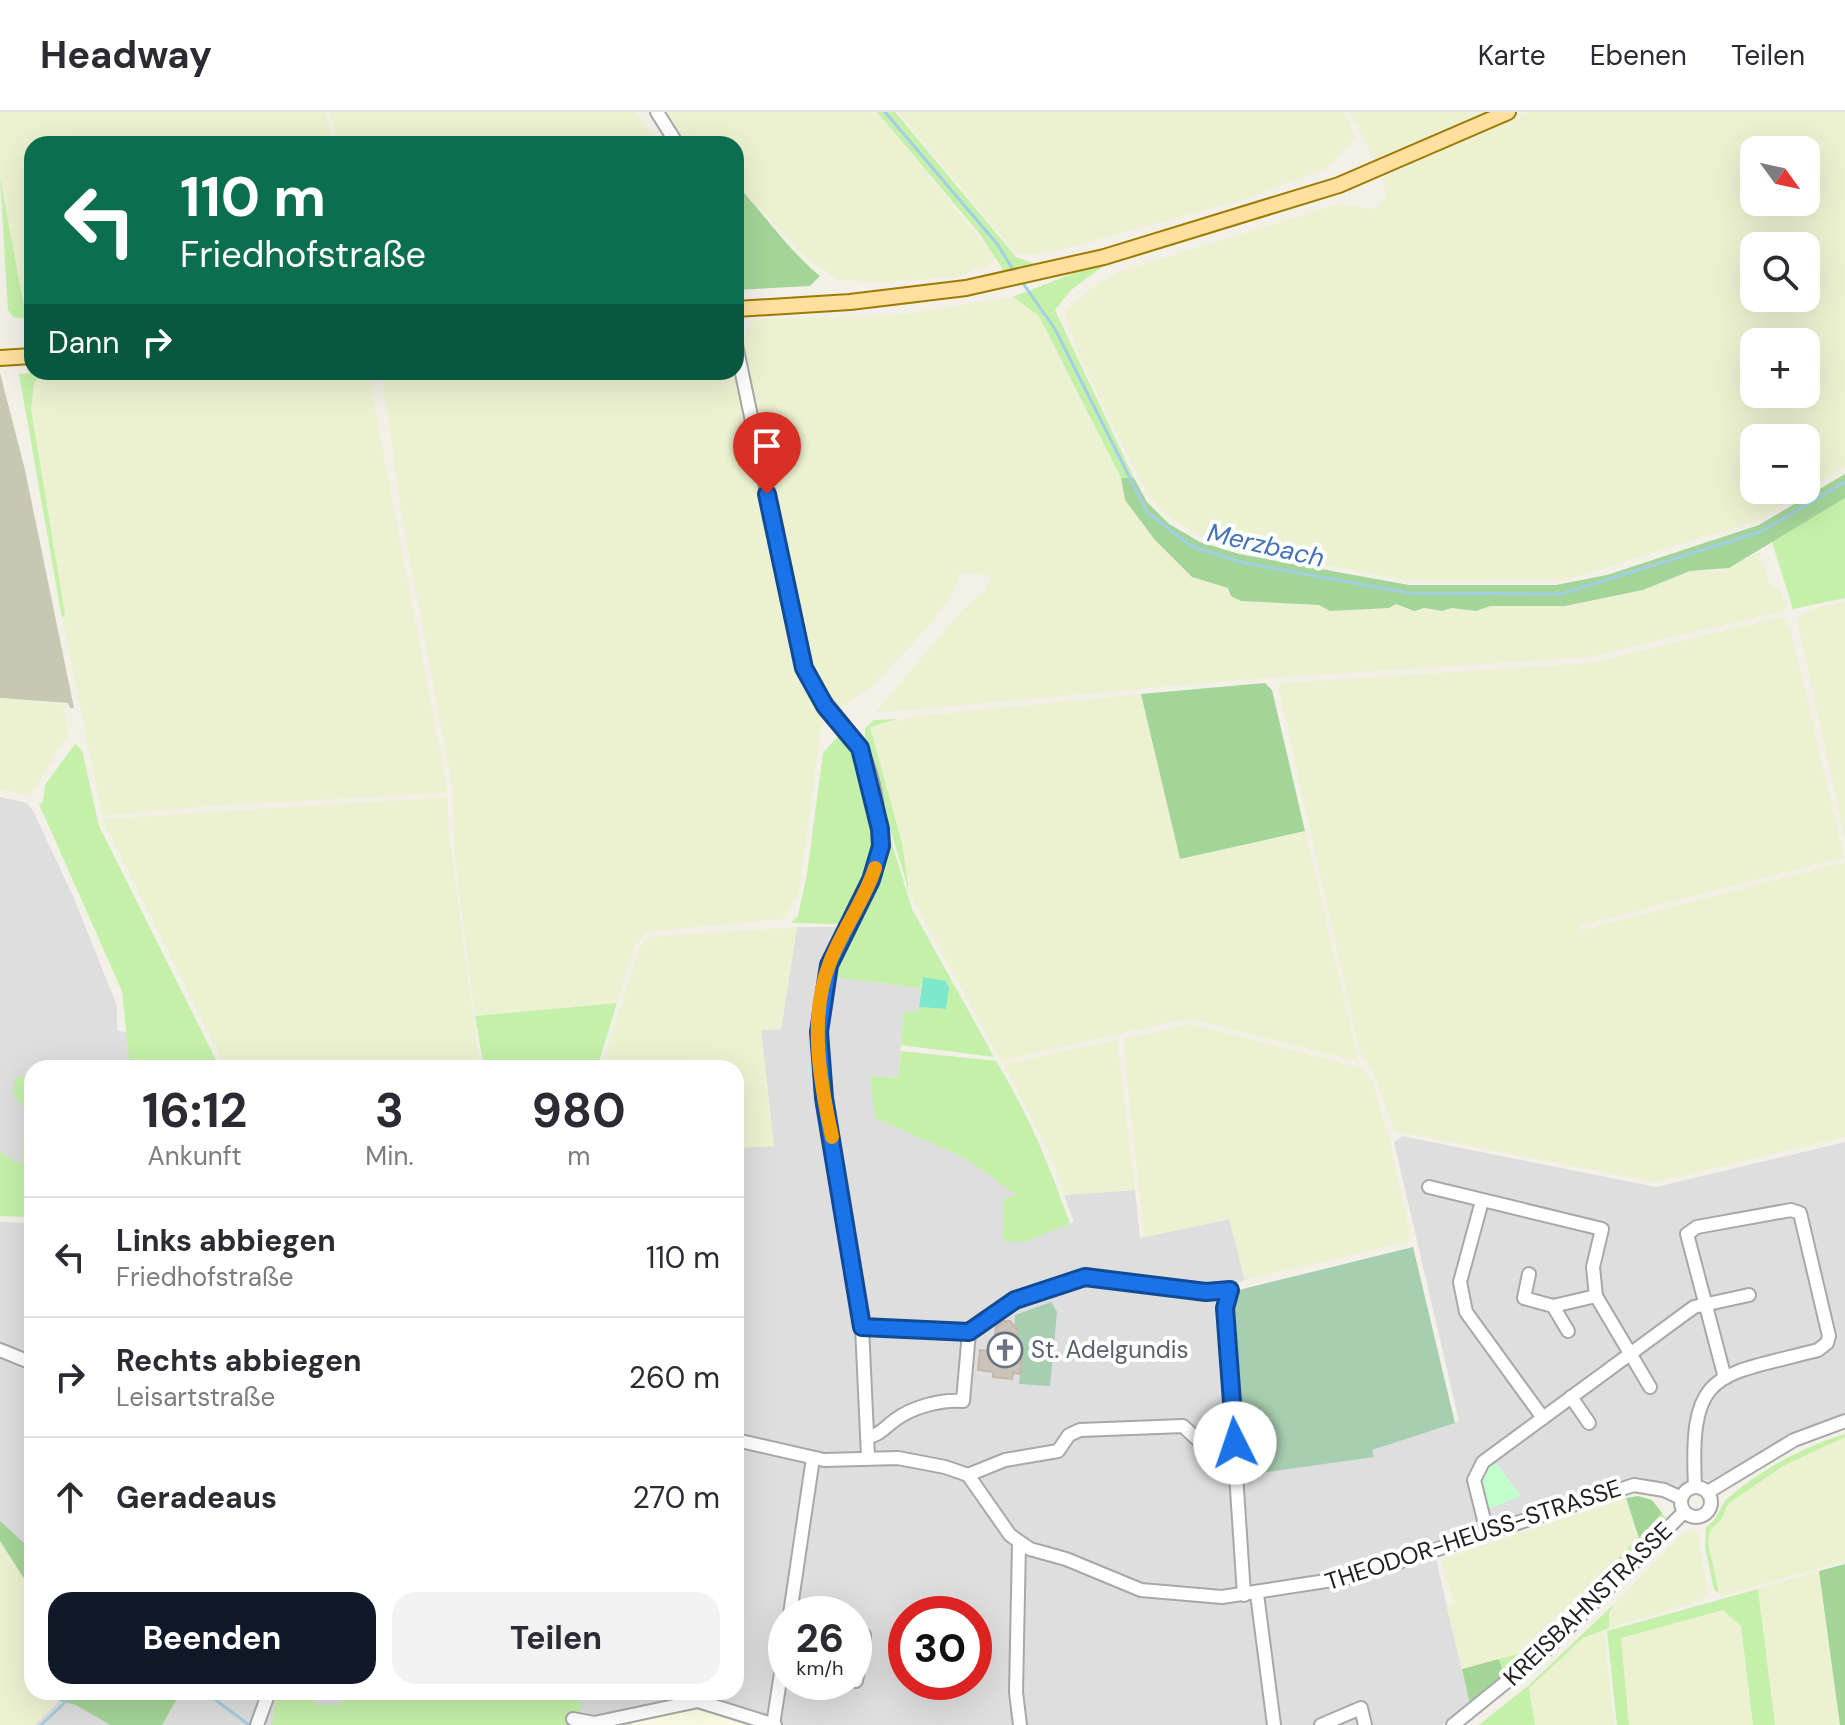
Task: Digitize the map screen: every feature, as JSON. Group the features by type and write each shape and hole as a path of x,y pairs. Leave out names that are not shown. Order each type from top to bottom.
{"main road":[{"path":"744,308 880,299 1008,279 1104,257 1339,185 1508,112"},
{"path":"0,358 24,356"}],"street":[{"path":"657,112 672,136"},
{"path":"743,380 804,668 825,706 860,748 879,817 881,846 871,880 837,946 823,986 819,1063 862,1327 868,1456"},
{"path":"1429,1187 1602,1229 1593,1267 1596,1296 1628,1355 1650,1387"},
{"path":"1482,1201 1460,1282 1466,1312 1543,1418"},
{"path":"1695,1486 1695,1418 1705,1394 1725,1378 1818,1350 1827,1343 1829,1336 1800,1213 1791,1210 1697,1227 1687,1234 1725,1378"},
{"path":"1529,1274 1524,1298 1553,1306 1596,1296"},
{"path":"862,1327 969,1332 1015,1300 1085,1277 1206,1292 1230,1290 1225,1308 1237,1471 1251,1595 1274,1725"},
{"path":"1487,1532 1475,1489 1476,1472 1483,1462 1694,1307 1749,1295"},
{"path":"1553,1306 1568,1331"},
{"path":"868,1437 877,1436 911,1411 952,1400 963,1401 969,1332"},
{"path":"0,1350 24,1360"},
{"path":"1571,1397 1589,1423"},
{"path":"1708,1492 1794,1440 1845,1421"},
{"path":"968,1475 1005,1460 1058,1451 1069,1435 1080,1430 1183,1426 1227,1467 1237,1471"},
{"path":"744,1442 813,1458 868,1456 930,1464 968,1475 1019,1544 1016,1692 1020,1725"},
{"path":"793,1596 813,1458"},
{"name":"THEODOR-HEUSS-STRASSE","path":"1019,1544 1141,1590 1251,1595 1352,1577 1634,1485 1664,1490 1681,1498"},
{"path":"1695,1486 1708,1492 1712,1505 1707,1514 1698,1517 1684,1512 1681,1498 1686,1490 1695,1486"},
{"name":"KREISBAHNSTRASSE","path":"1453,1725 1547,1649 1684,1512"},
{"path":"260,1719 266,1700"},
{"path":"573,1719 594,1723 698,1701 774,1725 778,1700"},
{"path":"1321,1725 1361,1708 1365,1725"}],"shaded area":[{"path":"0,112 326,112 332,136 24,136 24,302 0,177"},
{"path":"330,112 636,112 653,136 336,136"},
{"path":"667,112 877,112 995,257 988,268 976,268 960,277 881,282 839,280 810,262 744,192 744,136 682,136"},
{"path":"898,112 1344,112 1356,138 1327,168 1246,199 1059,250 1029,255 1015,253"},
{"path":"1349,112 1486,112 1375,160"},
{"path":"1526,112 1845,112 1845,467 1820,482 1820,424 1740,424 1740,504 1785,504 1757,521 1565,580 1406,580 1238,549 1202,537 1166,515 1149,496 1115,430 1079,355 1064,311 1094,286 1121,271 1338,204 1374,209 1386,197 1382,178"},
{"path":"1013,297 1039,316 1121,478 1125,500 1155,540 1192,577 1228,588 1241,601 1373,608 1396,604 1407,609 1442,611 1452,608 1476,611 1490,606 1565,606 1643,590 1690,571 1722,571 1759,552 1770,584 1782,592 1787,610 1589,657 1240,680 875,713 962,610 985,590 991,576 960,573 951,597 927,628 872,687 836,711 813,673 806,653 744,357 744,333 755,319 891,316"},
{"path":"0,373 25,470 74,708 70,708 68,703 0,698"},
{"path":"370,380 448,793 225,805 102,816 62,618 65,614 31,409 34,382"},
{"path":"383,380 738,380 759,476 823,713 799,892 783,919 647,932 634,947 617,1003 475,1016 454,849 452,785 401,512"},
{"path":"1845,602 1845,840 1797,619 1811,609"},
{"path":"1777,618 1784,619 1791,630 1844,857 1579,926 1581,930 1845,862 1845,1137 1655,1182 1395,1131 1372,1070 1360,1052 1278,687 1281,683 1590,663"},
{"path":"1141,694 1180,859 1305,831 1359,1062 1195,1020 1176,1021 1001,1061 909,892 902,843 870,726 927,715"},
{"path":"0,698 63,704 69,734 28,795 0,790"},
{"path":"0,797 27,803 33,811 73,896 117,1006 117,1030 128,1033 132,1060 24,1060 24,1077 16,1078 13,1094 24,1109 21,1166 0,1152"},
{"path":"448,797 448,827 479,1060 222,1060 102,819"},
{"path":"797,927 840,927 821,974 921,988 918,1013 904,1012 898,1078 871,1076 875,1118 965,1158 1018,1195 1024,1242 1074,1222 1064,1195 1135,1190 1140,1238 1230,1219 1245,1280 1221,1290 1234,1477 1373,1457 1371,1450 1459,1421 1394,1142 1402,1136 1656,1187 1845,1142 1845,1414 1752,1456 1714,1482 1698,1478 1679,1489 1632,1480 1432,1542 1470,1705 1442,1725 162,1725 176,1700 744,1700 744,1148 774,1146 761,1030 781,1029"},
{"path":"797,927 781,1029 761,1030 774,1146 744,1148 744,1060 604,1060 640,947 647,937"},
{"path":"1192,1024 1361,1068 1373,1082 1389,1138 1410,1234 1407,1242 1245,1280 1229,1219 1144,1237 1123,1039"},
{"path":"1117,1040 1135,1190 1064,1195 1052,1158 1004,1064"},
{"path":"0,1222 24,1223 24,1543 0,1521"},
{"path":"1413,1247 1455,1423 1372,1450 1374,1457 1240,1476 1228,1307 1235,1291"},
{"path":"1051,1302 1057,1312 1050,1386 1019,1384 1022,1354 1014,1353 1015,1315"},
{"path":"1845,1437 1845,1561 1720,1596 1708,1542 1711,1529 1722,1519 1728,1504 1783,1466"},
{"path":"1626,1498 1639,1538 1527,1652 1462,1669 1447,1608 1454,1604 1441,1559"},
{"path":"1684,1532 1698,1532 1708,1595 1700,1601 1609,1628 1609,1613 1613,1605"},
{"path":"0,1541 24,1578 24,1700 58,1700 35,1725 0,1725"},
{"path":"1819,1571 1840,1725 1775,1725 1758,1589"},
{"path":"1723,1610 1741,1626 1753,1725 1629,1725 1621,1638"},
{"path":"1604,1630 1614,1725 1535,1725 1529,1688 1583,1638"},
{"path":"59,1701 76,1705 110,1725 35,1725"},
{"path":"697,1709 746,1725 632,1725 631,1722"}],"green space":[{"path":"877,112 895,112 1016,257 1038,265 1004,271 979,233"},
{"path":"1372,176 1373,180 1341,194 1102,267 1071,290 1055,310 1134,478 1121,478 1039,316 1013,297 1110,259"},
{"path":"0,177 24,302 24,319 13,317 8,310"},
{"path":"744,193 787,244 820,276 810,286 744,290"},
{"path":"19,374 24,374 24,380 36,380 31,409 65,614 62,618"},
{"path":"1845,474 1845,498 1729,568 1690,571 1643,590 1565,606 1490,606 1476,611 1424,608 1414,611 1396,604 1389,608 1330,611 1319,605 1241,601 1231,596 1228,588 1192,577 1155,540 1125,500 1121,478 1134,478 1147,502 1169,524 1200,542 1239,554 1409,585 1556,585 1607,575 1759,525 1794,504 1820,504 1820,489"},
{"path":"1845,498 1845,598 1793,609 1772,542"},
{"path":"1265,683 1272,690 1305,831 1180,859 1141,694"},
{"path":"898,719 870,727 902,843 909,892 865,737 865,728 874,720"},
{"path":"840,734 858,754 872,806 875,854 842,924 791,923 798,916 807,874 823,753"},
{"path":"75,744 82,750 99,826 216,1060 129,1060 122,991 39,804 43,802 45,785"},
{"path":"889,834 912,909 994,1057 901,1045 904,1011 918,1012 919,1007 946,1009 923,977 921,988 832,977 844,944 882,870"},
{"path":"923,977 946,981 949,988 946,1009 919,1007"},
{"path":"617,1003 599,1060 483,1060 475,1016"},
{"path":"901,1051 996,1061 1038,1141 1070,1224 1024,1242 1003,1241 1004,1199 1017,1195 965,1158 875,1118 870,1076 898,1078"},
{"path":"24,1077 24,1109 13,1094 15,1078"},
{"path":"24,1133 24,1217 0,1216 0,1152 21,1165"},
{"path":"1845,1434 1845,1437 1783,1466 1728,1504 1722,1519 1711,1529 1708,1542 1719,1593 1714,1590 1705,1547 1706,1527 1714,1521 1725,1502 1754,1478 1784,1460"},
{"path":"1494,1460 1521,1496 1486,1510 1481,1489 1482,1477"},
{"path":"1638,1496 1652,1500 1662,1513 1639,1538 1626,1498"},
{"path":"1662,1513 1666,1518 1591,1598 1505,1678 1499,1659 1527,1652"},
{"path":"0,1521 24,1543 24,1578 0,1541"},
{"path":"1845,1564 1845,1725 1840,1725 1819,1571"},
{"path":"1758,1589 1775,1725 1753,1725 1741,1626 1723,1610 1621,1638 1629,1725 1617,1725 1607,1631"},
{"path":"1613,1605 1609,1613 1609,1628 1583,1638 1529,1688 1535,1725 1479,1725 1528,1686"},
{"path":"1499,1659 1505,1678 1470,1705 1462,1669"},
{"path":"176,1700 162,1725 110,1725 76,1705 59,1701"},
{"path":"276,1700 315,1700 315,1705 340,1705 340,1700 580,1700 582,1725 272,1725"}],"building":[{"name":"St. Adelgundis","path":"1003,1321 1010,1321 1018,1330 1015,1353 1022,1354 1020,1374 1013,1373 1012,1379 993,1377 993,1372 978,1370 980,1350 993,1351 996,1327"}],"waterway":[{"name":"Merzbach","path":"885,112 998,245 1015,273"},
{"name":"Merzbach","path":"1020,279 1055,329 1147,512 1191,546 1244,563 1409,593 1561,594 1760,532 1845,482"},
{"path":"41,1725 68,1700"},
{"path":"216,1700 249,1725"}],"slow traffic":[{"path":"832,1137 819,1063 823,986 837,946 875,868"}],"place":[{"name":"St. Adelgundis","path":"1005,1350"}],"route":[{"path":"767,494 804,668 825,706 860,748 879,817 881,846 877,863 829,965 823,986 819,1032 824,1098 862,1327 969,1332 1015,1300 1085,1277 1206,1292 1230,1290 1225,1308 1235,1443"}]}
